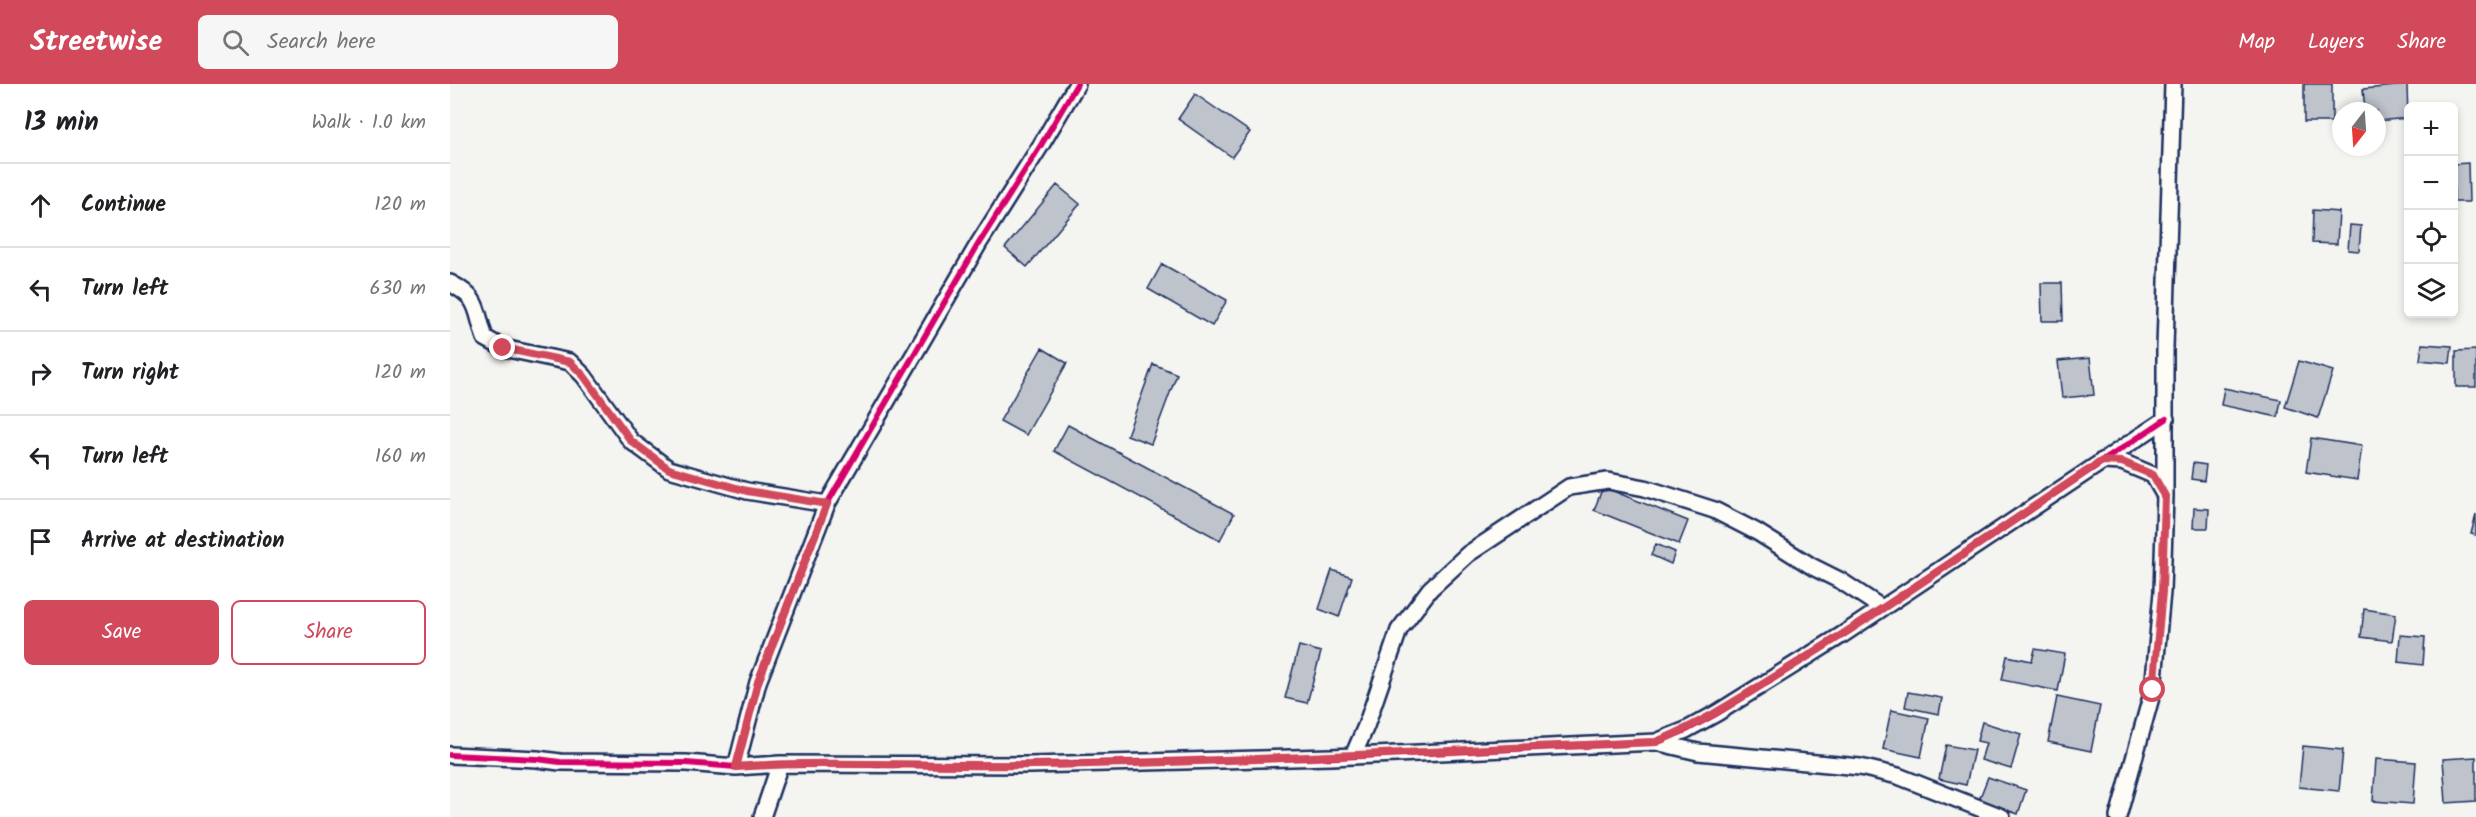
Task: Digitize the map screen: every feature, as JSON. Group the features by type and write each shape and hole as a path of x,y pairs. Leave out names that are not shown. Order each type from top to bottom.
{"street":[{"path":"736,767 758,682 827,504 979,243 1077,84"},
{"path":"2118,817 2153,690 2162,592 2166,418 2165,348 2173,84"},
{"path":"450,283 463,290 478,306 485,338 503,348 570,362 584,376 631,441 669,469 747,491 827,504"},
{"path":"1656,742 1686,730 1717,713 1882,608 2166,418"},
{"path":"2102,461 2122,462 2153,475 2165,496"},
{"path":"1353,756 1366,726 1399,630 1430,589 1468,554 1569,487 1608,481 1644,488 1714,510 1841,581 1882,608"},
{"path":"450,755 560,762 686,763 736,767 780,764 1030,765 1353,756 1656,742 1698,752 1860,766 1898,776 2002,817"},
{"path":"762,817 780,764"}],"building":[{"path":"2304,84 2332,84 2332,122 2304,122"},
{"path":"2407,85 2408,102 2404,102 2404,118 2386,120 2386,102 2364,102 2363,89"},
{"path":"1195,94 1250,132 1232,157 1178,119"},
{"path":"2468,163 2469,202 2458,202 2458,164"},
{"path":"1057,185 1080,204 1027,267 1005,248"},
{"path":"2313,210 2339,212 2337,244 2312,243"},
{"path":"2350,225 2361,226 2359,251 2348,250"},
{"path":"1162,264 1227,300 1212,326 1148,289"},
{"path":"2041,283 2062,283 2063,321 2042,321"},
{"path":"2422,344 2452,346 2450,363 2420,360"},
{"path":"1042,348 1067,363 1026,435 1000,421"},
{"path":"2476,350 2476,387 2456,387 2456,351"},
{"path":"2090,358 2094,395 2062,398 2058,361"},
{"path":"2299,361 2333,371 2318,418 2285,407"},
{"path":"1153,364 1177,374 1151,444 1127,435"},
{"path":"2224,388 2281,400 2278,417 2221,405"},
{"path":"1068,425 1234,514 1220,540 1054,451"},
{"path":"2311,438 2362,446 2357,480 2306,472"},
{"path":"2193,463 2206,465 2204,481 2191,479"},
{"path":"1603,487 1688,521 1679,544 1594,510"},
{"path":"2194,508 2209,509 2208,528 2193,528"},
{"path":"2476,514 2476,535 2471,534"},
{"path":"1656,544 1675,552 1671,564 1651,555"},
{"path":"1332,570 1352,577 1339,617 1319,609"},
{"path":"2364,609 2396,614 2392,641 2361,637"},
{"path":"2400,635 2425,637 2423,665 2398,662"},
{"path":"1299,646 1321,652 1307,703 1285,698"},
{"path":"2035,649 2065,654 2058,691 2002,680 2007,656 2032,661"},
{"path":"1908,692 1942,698 1939,714 1905,707"},
{"path":"2057,697 2100,706 2091,751 2048,742"},
{"path":"1891,710 1929,718 1921,757 1883,749"},
{"path":"1982,722 2021,734 2011,769 1981,760 1986,743 1977,741"},
{"path":"1946,745 1974,750 1966,785 1939,779"},
{"path":"2303,746 2343,750 2339,791 2299,787"},
{"path":"2476,757 2476,801 2446,803 2443,759"},
{"path":"2376,759 2416,762 2413,804 2373,801"},
{"path":"1988,777 2026,790 2018,814 1979,800"}],"cycle path":[{"path":"736,767 758,682 827,504 979,243 1077,84"},
{"path":"450,755 560,762 686,763 736,767 780,764 1030,765 1331,757 1656,742 1686,730 1717,713 1842,635 2166,419"}],"route":[{"path":"503,348 570,362 584,376 631,441 669,469 747,491 827,504 758,682 736,767 780,764 1030,765 1331,757 1656,742 1686,730 1717,713 1842,635 2102,461 2122,462 2153,475 2165,496 2162,592 2153,690"}]}
